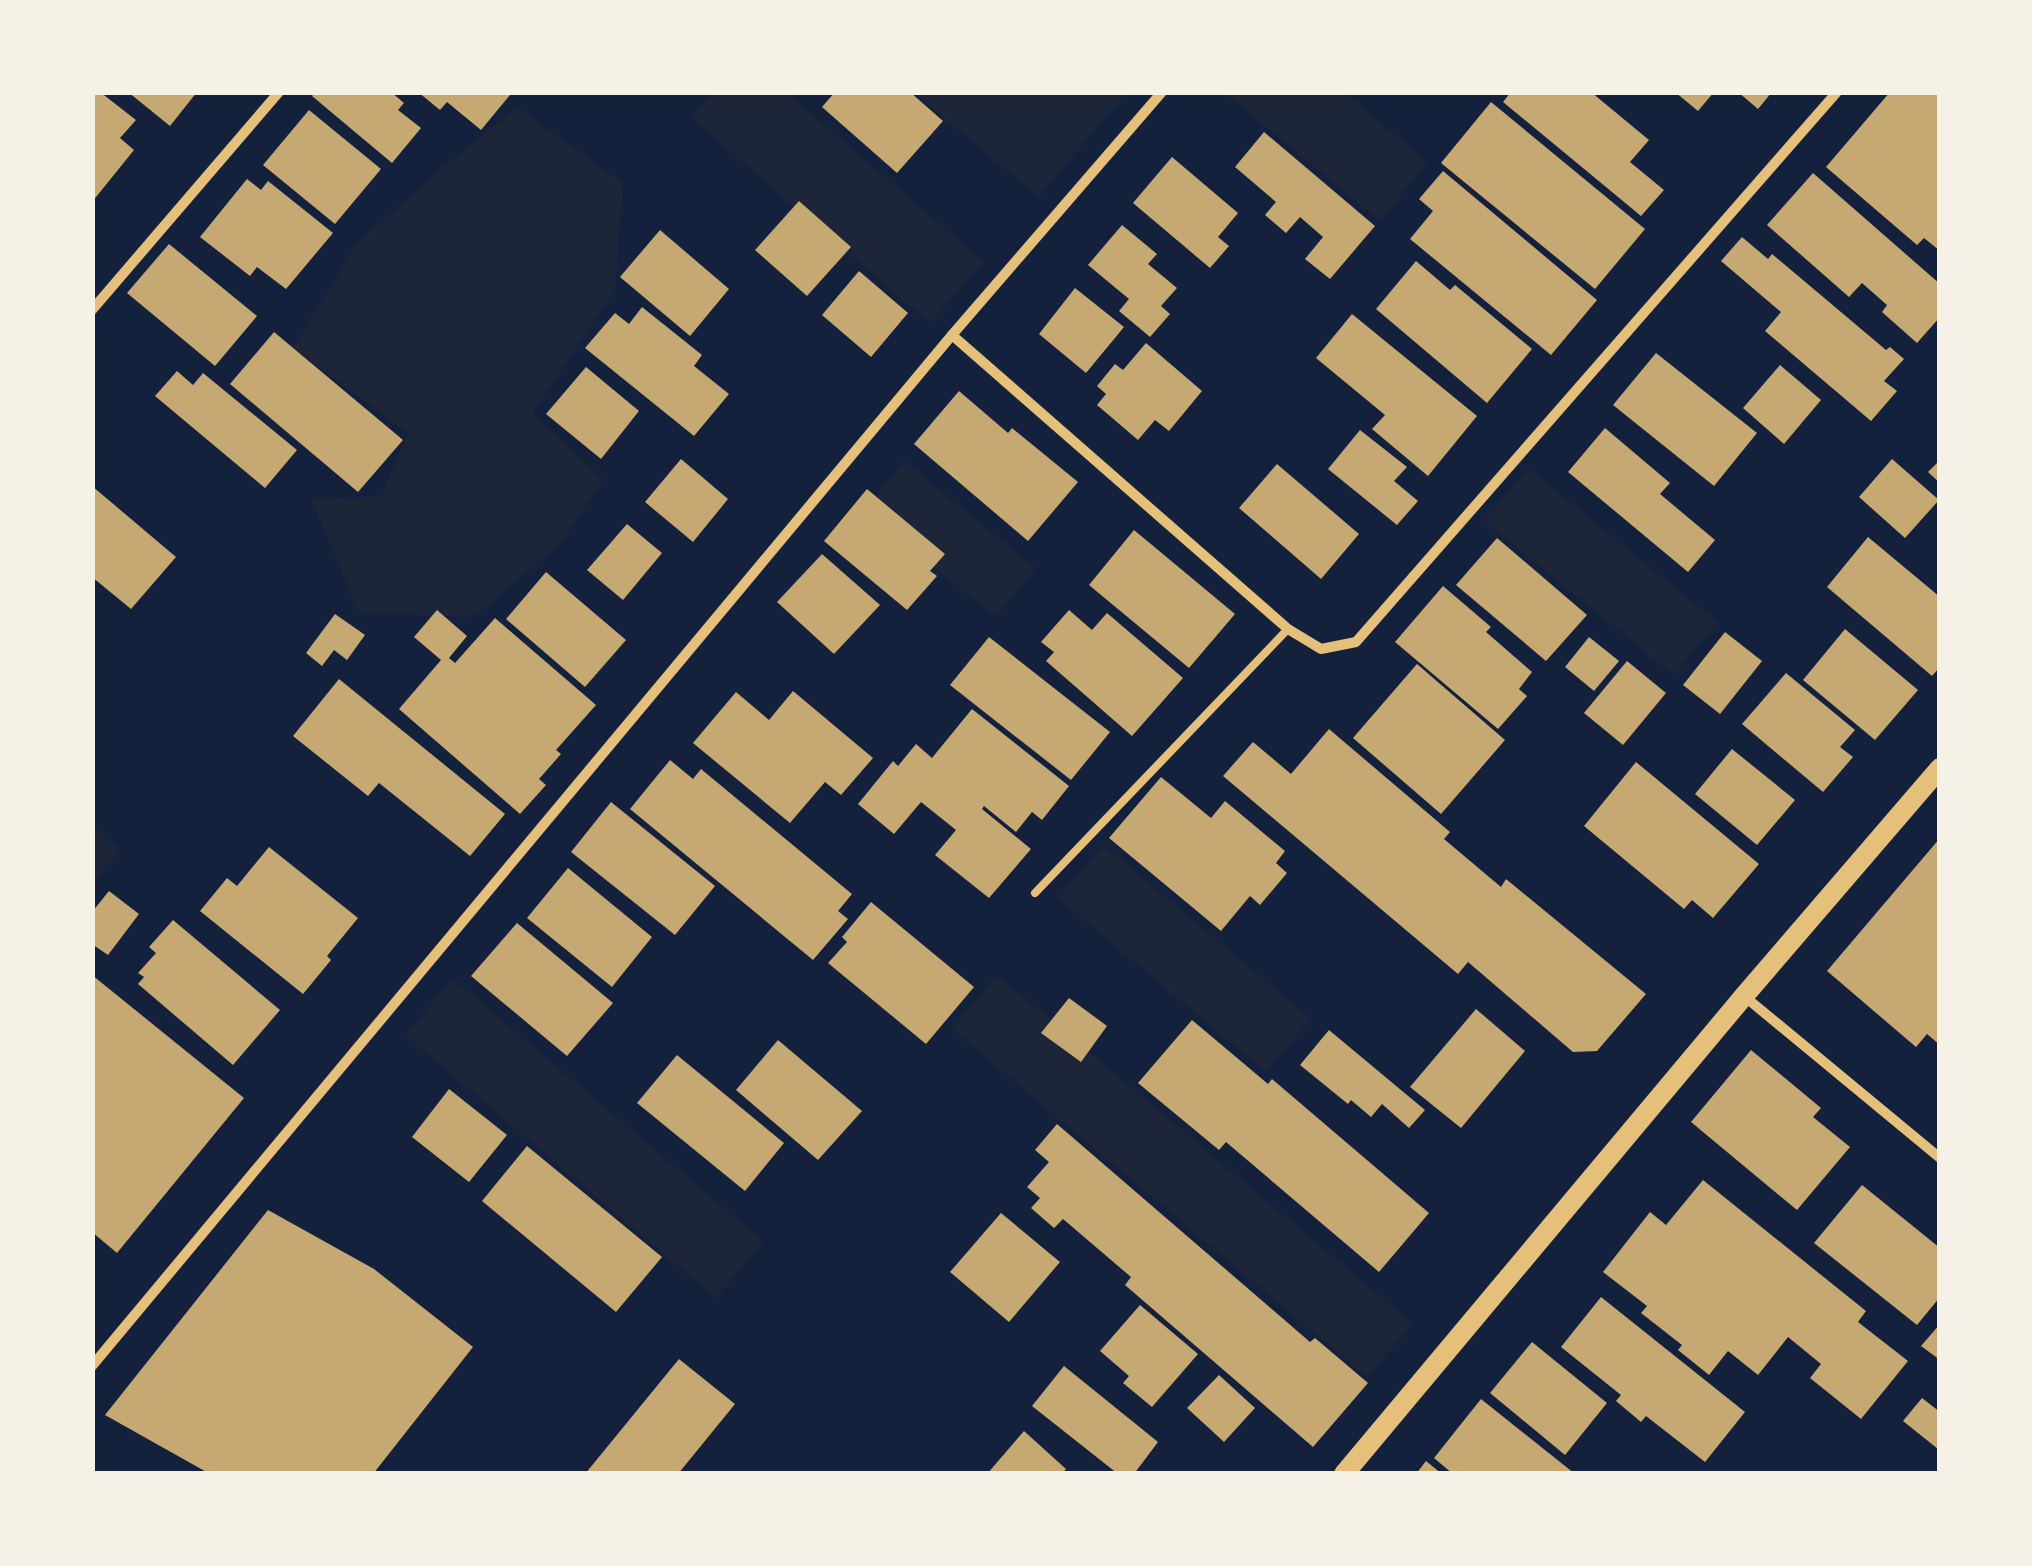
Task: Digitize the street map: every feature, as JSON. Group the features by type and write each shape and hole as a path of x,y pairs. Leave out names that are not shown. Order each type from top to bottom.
{"main road":[{"path":"1344,1474 1940,768"}],"street":[{"path":"92,310 279,92"},
{"path":"92,1366 952,335 1162,92"},
{"path":"952,335 1288,629 1321,649 1356,642 1837,92"},
{"path":"1744,996 1940,1158"}],"lane":[{"path":"1034,893 1288,629"}],"shaded area":[{"path":"712,93 787,93 984,262 930,323 690,117"},
{"path":"914,93 1126,93 1039,197"},
{"path":"1225,93 1344,93 1428,162 1380,221"},
{"path":"517,107 623,183 615,289 533,413 603,480 561,543 474,617 359,613 311,499 381,496 408,433 293,348 356,245"},
{"path":"904,461 1036,569 995,617 864,509"},
{"path":"1528,468 1717,622 1674,675 1484,521"},
{"path":"93,826 120,850 93,882"},
{"path":"1103,845 1311,1019 1266,1072 1058,898"},
{"path":"997,975 1413,1324 1367,1377 952,1029"},
{"path":"453,979 764,1242 716,1298 405,1035"}],"building":[{"path":"92,92 100,92 136,120 120,138 134,150 92,202"},
{"path":"128,92 197,92 170,126"},
{"path":"315,92 391,92 404,103 398,110 421,128 392,163 312,96"},
{"path":"418,92 510,95 481,130 447,102 440,110"},
{"path":"835,92 910,92 943,121 897,173 822,107"},
{"path":"1511,92 1591,92 1649,140 1630,162 1664,190 1641,216 1503,102"},
{"path":"1675,92 1714,92 1698,111"},
{"path":"1738,92 1772,92 1758,109"},
{"path":"1890,92 1940,92 1940,251 1924,238 1917,245 1826,167"},
{"path":"1491,102 1645,229 1595,289 1441,163"},
{"path":"309,110 381,169 335,224 263,165"},
{"path":"1264,132 1375,226 1330,279 1305,259 1323,237 1300,217 1286,233 1265,215 1276,202 1235,167"},
{"path":"1172,157 1238,213 1218,237 1229,246 1210,268 1133,203"},
{"path":"1443,171 1597,300 1551,355 1410,239 1433,211 1419,199"},
{"path":"1813,173 1940,284 1940,317 1917,343 1882,312 1887,305 1862,283 1849,297 1767,225"},
{"path":"247,179 261,190 268,181 333,233 286,289 257,267 250,276 200,237"},
{"path":"799,201 851,247 807,296 755,250"},
{"path":"1122,225 1157,254 1148,264 1177,288 1161,306 1170,314 1150,337 1119,311 1129,299 1088,265"},
{"path":"660,230 729,289 690,336 620,277"},
{"path":"1742,237 1768,259 1772,254 1886,350 1890,347 1904,359 1884,381 1897,391 1871,421 1765,331 1781,312 1721,261"},
{"path":"169,244 257,316 215,366 127,293"},
{"path":"1416,261 1450,290 1455,285 1532,349 1487,403 1376,309"},
{"path":"859,271 908,313 871,357 822,315"},
{"path":"1075,288 1124,327 1086,373 1039,334"},
{"path":"642,307 702,355 694,366 729,394 694,436 585,348 615,313 629,324"},
{"path":"1352,314 1477,416 1428,476 1372,429 1385,415 1316,358"},
{"path":"274,332 403,440 358,492 230,384"},
{"path":"1146,343 1202,391 1169,431 1155,420 1138,440 1097,405 1106,394 1097,386 1115,364 1123,370"},
{"path":"1656,353 1757,433 1714,486 1613,405"},
{"path":"1780,365 1821,400 1784,444 1743,408"},
{"path":"586,367 639,411 601,459 546,414"},
{"path":"177,371 193,385 203,373 297,450 265,488 155,396"},
{"path":"959,391 1008,433 1012,428 1078,482 1028,541 914,444"},
{"path":"1605,428 1670,483 1660,494 1715,540 1688,572 1568,472"},
{"path":"1360,430 1407,467 1394,481 1418,501 1397,525 1328,469"},
{"path":"681,459 728,499 693,542 645,502"},
{"path":"1892,459 1939,500 1905,538 1859,497"},
{"path":"1940,460 1940,483 1928,472"},
{"path":"1277,464 1359,534 1321,579 1239,508"},
{"path":"92,486 176,557 131,609 92,577"},
{"path":"867,489 945,554 930,571 937,576 907,610 824,541"},
{"path":"627,524 662,553 623,600 587,570"},
{"path":"1134,530 1235,614 1189,668 1089,585"},
{"path":"1868,537 1940,597 1940,667 1932,676 1827,587"},
{"path":"1497,538 1587,615 1546,661 1456,585"},
{"path":"822,554 880,605 834,654 777,602"},
{"path":"546,572 626,640 585,687 506,619"},
{"path":"1443,586 1491,627 1486,632 1532,672 1519,689 1527,696 1498,729 1395,642"},
{"path":"437,610 467,636 449,658 455,663 495,618 596,705 556,750 561,754 539,779 546,785 520,814 399,709 441,660 414,637"},
{"path":"1069,610 1092,630 1107,613 1183,678 1132,736 1046,661 1054,652 1041,642"},
{"path":"335,614 365,635 347,660 334,650 322,666 306,653"},
{"path":"1845,629 1918,690 1875,740 1803,680"},
{"path":"1725,632 1762,661 1720,714 1683,685"},
{"path":"989,637 1110,732 1071,780 950,685"},
{"path":"1589,637 1619,661 1594,691 1565,667"},
{"path":"1627,661 1666,693 1623,745 1584,713"},
{"path":"1417,664 1505,740 1441,814 1353,738"},
{"path":"1786,673 1855,730 1840,747 1853,757 1823,792 1742,724"},
{"path":"339,679 505,814 470,856 379,783 368,796 293,736"},
{"path":"793,691 873,758 841,795 825,782 790,823 693,743 736,692 769,720"},
{"path":"972,709 1069,786 1042,820 1032,812 1016,832 984,806 982,809 1031,849 989,898 935,855 956,830 921,802 894,834 858,804 893,761 898,766 916,744 932,758"},
{"path":"1329,729 1450,832 1444,839 1501,887 1506,879 1646,994 1597,1051 1573,1052 1468,962 1458,974 1223,776 1253,742 1291,774"},
{"path":"1732,749 1795,800 1757,845 1695,794"},
{"path":"670,760 693,779 701,769 852,894 838,911 848,919 813,960 630,809"},
{"path":"1636,762 1759,864 1713,918 1692,900 1684,909 1584,826"},
{"path":"1161,777 1211,818 1225,801 1285,851 1276,863 1287,873 1260,905 1250,896 1221,931 1109,838"},
{"path":"611,802 715,886 675,935 571,852"},
{"path":"1940,838 1940,1045 1927,1034 1916,1047 1827,971"},
{"path":"269,847 358,918 303,994 200,911 227,878 237,886"},
{"path":"568,868 652,937 612,987 527,918"},
{"path":"109,891 139,914 108,955 92,944 92,912"},
{"path":"871,902 974,987 926,1044 828,963 847,942 842,937"},
{"path":"173,920 280,1010 233,1065 138,984 144,977 138,973 156,953 149,947"},
{"path":"517,923 613,1003 567,1056 471,976"},
{"path":"92,975 244,1098 117,1253 92,1232"},
{"path":"1069,998 1107,1026 1081,1062 1041,1033"},
{"path":"1476,1009 1525,1051 1461,1128 1410,1087"},
{"path":"1192,1020 1268,1084 1272,1079 1429,1213 1379,1272 1226,1142 1219,1150 1138,1083"},
{"path":"1329,1030 1425,1110 1409,1128 1382,1104 1371,1117 1351,1100 1348,1104 1300,1065"},
{"path":"778,1040 862,1111 818,1160 736,1090"},
{"path":"1751,1050 1821,1108 1813,1117 1850,1147 1797,1210 1691,1122"},
{"path":"677,1055 784,1143 745,1191 637,1103"},
{"path":"449,1089 507,1135 469,1182 412,1137"},
{"path":"1057,1124 1310,1342 1315,1338 1368,1383 1313,1447 1125,1285 1131,1277 1063,1219 1054,1228 1031,1208 1040,1198 1027,1187 1049,1162 1035,1150"},
{"path":"527,1146 662,1257 616,1312 482,1201"},
{"path":"1703,1180 1866,1311 1858,1322 1908,1361 1861,1419 1810,1378 1821,1364 1788,1337 1758,1375 1728,1351 1709,1375 1678,1350 1682,1345 1641,1313 1647,1306 1603,1272 1650,1212 1666,1225"},
{"path":"1862,1185 1940,1248 1940,1297 1917,1325 1814,1243"},
{"path":"268,1210 374,1269 473,1347 373,1474 210,1474 105,1415"},
{"path":"1001,1213 1060,1262 1009,1322 950,1272"},
{"path":"1601,1297 1745,1412 1705,1462 1646,1416 1641,1422 1616,1401 1621,1395 1561,1347"},
{"path":"1140,1305 1198,1354 1152,1407 1123,1383 1129,1376 1100,1351"},
{"path":"1940,1324 1940,1360 1921,1346"},
{"path":"1532,1342 1607,1403 1565,1455 1490,1393"},
{"path":"679,1359 735,1404 678,1474 585,1474"},
{"path":"1064,1366 1158,1442 1134,1474 1118,1474 1032,1406"},
{"path":"1219,1375 1255,1408 1224,1442 1187,1408"},
{"path":"1922,1398 1940,1412 1938,1449 1903,1421"},
{"path":"1481,1399 1575,1474 1453,1474 1434,1458"},
{"path":"1024,1431 1066,1469 1062,1474 987,1474"},
{"path":"1426,1461 1442,1474 1416,1474"}]}
